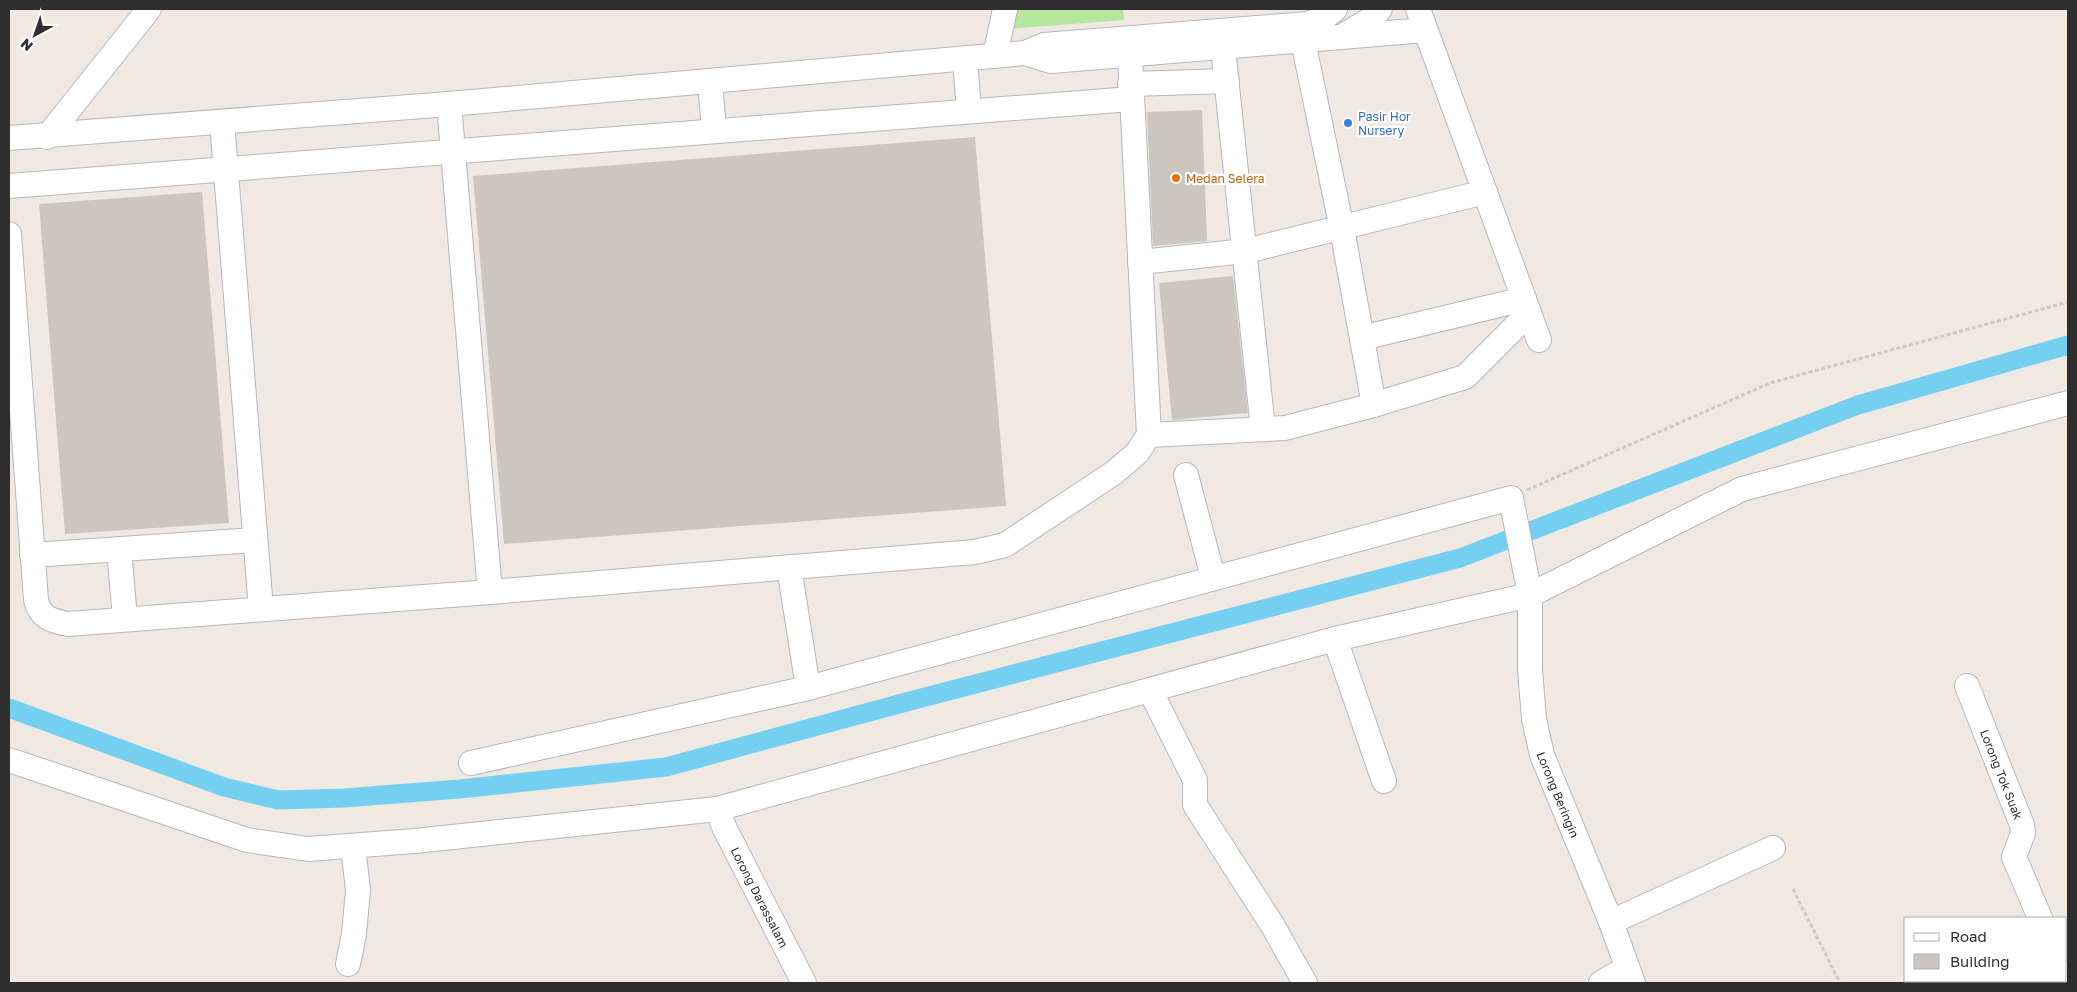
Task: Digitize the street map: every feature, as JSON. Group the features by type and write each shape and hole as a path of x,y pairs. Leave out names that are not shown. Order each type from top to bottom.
{"street":[{"path":"47,137 149,9"},
{"path":"995,56 1005,9"},
{"path":"9,138 47,137 449,104 995,56 1025,53 1044,45 1307,24 1324,18 1335,9"},
{"path":"1339,38 1372,19 1380,9"},
{"path":"1025,53 1051,61 1223,48 1339,38 1422,19 1539,340"},
{"path":"1303,41 1342,229 1374,405"},
{"path":"1223,48 1246,251 1263,429"},
{"path":"9,234 14,388 36,600 38,610 54,622 68,624 490,592 975,552 1005,545 1115,472 1136,453 1149,434 1130,55"},
{"path":"965,58 969,112"},
{"path":"710,81 714,131"},
{"path":"9,186 969,112 1131,91 1227,81"},
{"path":"449,104 490,592"},
{"path":"222,122 261,609"},
{"path":"1140,262 1246,251 1342,229 1485,192"},
{"path":"1362,338 1526,306"},
{"path":"1149,434 1285,428 1374,405 1465,377 1526,306"},
{"path":"9,760 247,840 308,849 717,809 1335,639 1530,595 1742,489 2068,402"},
{"path":"1186,475 1213,577"},
{"path":"471,763 808,688 1213,577 1512,502"},
{"name":"Lorong Beringin","path":"1512,502 1530,595 1530,669 1534,719 1542,755 1611,922 1630,976"},
{"path":"32,555 255,540"},
{"path":"119,549 125,619"},
{"path":"789,567 808,688"},
{"path":"1335,639 1384,780"},
{"name":"Lorong Tok Suak","path":"1967,686 2022,825 2023,833 2014,857 2040,917"},
{"path":"1150,690 1195,780 1195,806 1273,926 1305,983"},
{"name":"Lorong Darassalam","path":"717,809 725,830 804,983"},
{"path":"348,964 354,934 358,890 353,846"},
{"path":"1611,922 1773,848"},
{"path":"1601,983 1630,976"}],"path":[{"path":"1512,502 1770,383 2068,302"},
{"path":"1793,889 1840,983"}],"green space":[{"path":"1011,9 1123,9 1124,20 1005,29"}],"building":[{"name":"Medan Selera","path":"1202,110 1207,241 1153,246 1147,112"},
{"path":"975,137 1006,506 504,544 473,176"},
{"path":"202,192 229,523 65,534 39,204"},
{"path":"1233,276 1248,413 1172,420 1159,283"}],"waterway":[{"path":"9,708 224,787 278,800 344,798 460,789 666,767 910,701 1460,558 1858,405 2068,345"}],"place":[{"name":"Pasir Hor Nursery","path":"1348,123"},
{"name":"Medan Selera","path":"1176,178"}]}
